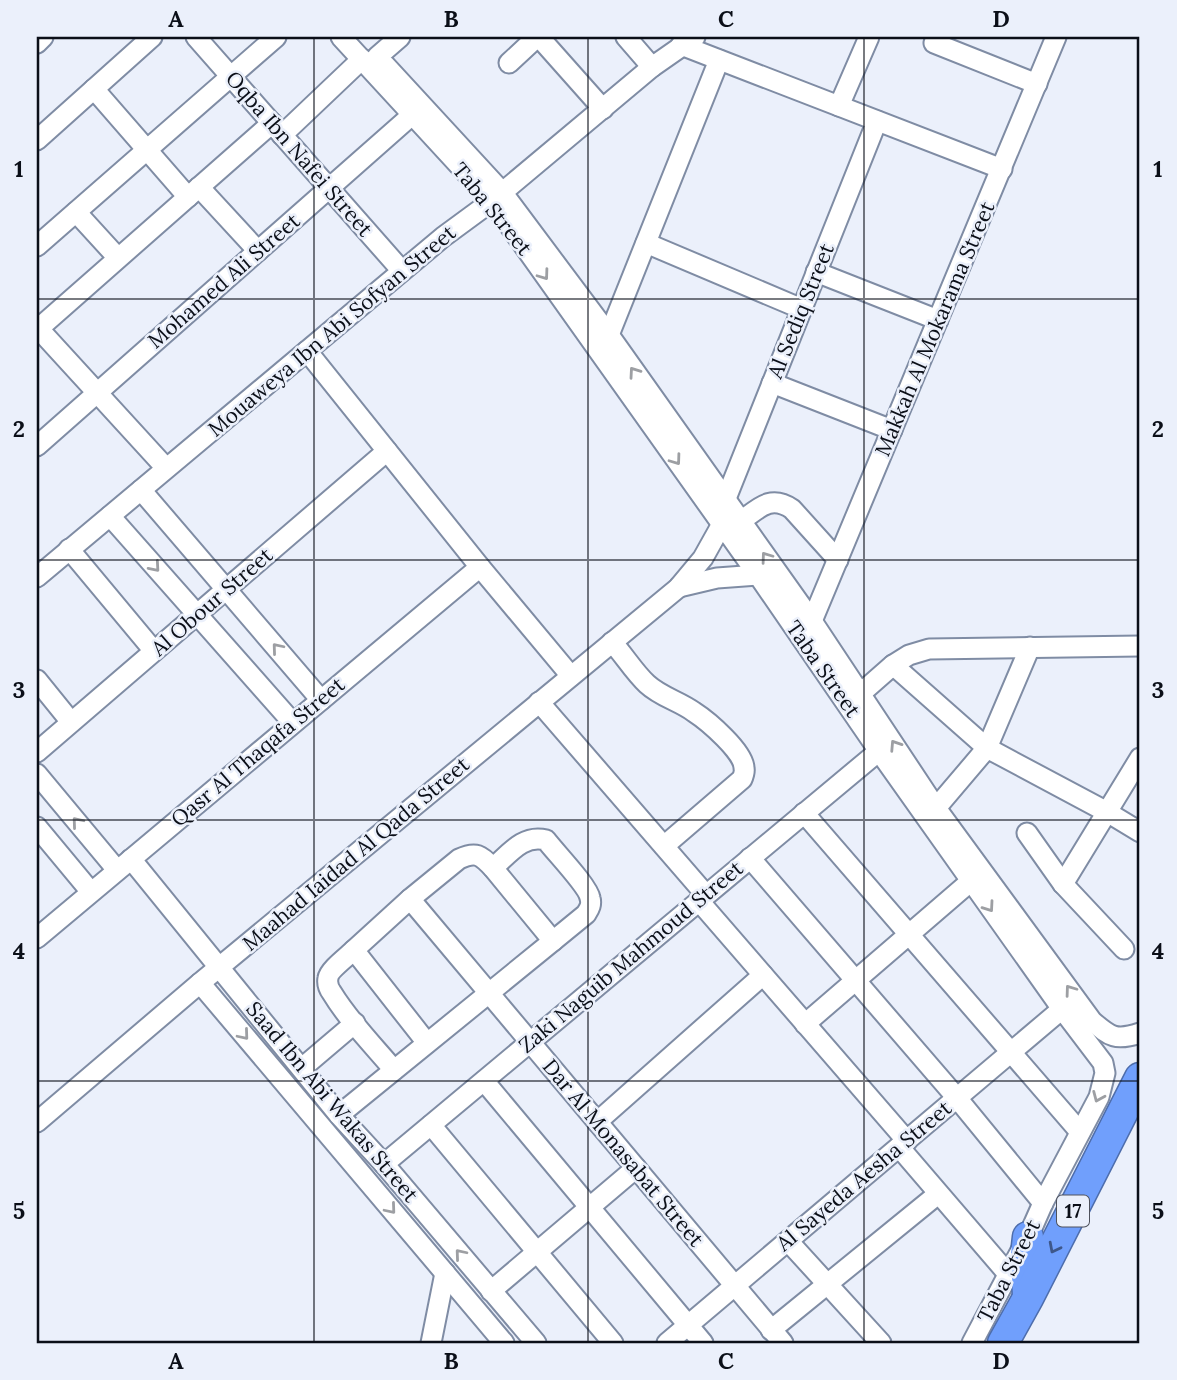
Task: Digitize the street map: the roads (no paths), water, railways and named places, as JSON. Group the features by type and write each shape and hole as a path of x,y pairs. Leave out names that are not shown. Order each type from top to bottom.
{"highway":[{"name":"17","path":"1003,1343 1140,1078"},
{"path":"1028,1237 1028,1298"}],"street":[{"path":"37,43 43,37"},
{"path":"37,140 152,37"},
{"name":"Oqba Ibn Nafei Street","path":"196,37 402,271"},
{"path":"37,246 276,37"},
{"name":"Taba Street","path":"341,37 370,58 497,197 609,335 725,501 731,523 758,575 936,808 1085,1026 1103,1063 1105,1073 1099,1097 972,1343"},
{"name":"Taba Street","path":"359,37 370,58 412,115 497,197 731,523 812,621 855,699 879,751 1062,1009 1085,1026 1114,1037 1124,1038 1140,1033"},
{"path":"166,468 37,328 194,192 400,37"},
{"path":"509,63 538,37 603,108"},
{"path":"626,37 652,67"},
{"path":"839,106 869,37"},
{"name":"Makkah Al Mokarama Street","path":"812,621 1056,37"},
{"path":"688,41 719,60 1002,169"},
{"name":"Mouaweya Ibn Abi Sofyan Street","path":"37,577 443,237 497,197 652,67 688,41"},
{"path":"934,43 1037,84"},
{"path":"609,335 719,60"},
{"path":"94,89 147,150 258,251"},
{"name":"Mohamed Ali Street","path":"37,446 412,115"},
{"name":"Al Sediq Street","path":"725,501 877,121"},
{"path":"76,212 118,258"},
{"path":"646,243 802,309"},
{"path":"816,272 938,320"},
{"path":"307,351 571,676"},
{"path":"772,383 892,430"},
{"name":"Al Obour Street","path":"37,752 387,451"},
{"path":"141,490 321,699"},
{"path":"731,523 766,503 783,503 792,509 838,560"},
{"path":"110,516 293,723"},
{"name":"Maahad Iaidad Al Qada Street","path":"37,1122 200,983 678,588 731,523"},
{"path":"69,549 155,651"},
{"name":"Qasr Al Thaqafa Street","path":"37,938 480,567"},
{"name":"Maahad Iaidad Al Qada Street","path":"678,588 717,578 758,575"},
{"path":"612,642 646,684 660,695 694,711 724,737 741,756 745,770 742,779 664,846"},
{"path":"855,699 909,655 929,649 1140,646"},
{"path":"936,808 988,748 1030,647"},
{"path":"893,666 988,748 1107,811 1140,832"},
{"path":"37,680 71,722"},
{"path":"539,702 664,846 763,975 903,1144 938,1194 1008,1274"},
{"name":"Zaki Naguib Mahmoud Street","path":"384,1164 879,751"},
{"path":"1063,884 1140,758"},
{"name":"Saad Ibn Abi Wakas Street","path":"37,774 220,967 340,1115 536,1343"},
{"path":"804,813 1080,1132"},
{"path":"37,827 91,892"},
{"path":"1027,833 1063,884 1124,949"},
{"path":"340,1115 586,914 591,903 588,891 545,840 530,838 493,868"},
{"path":"394,1070 331,993 327,979 329,973 410,899 459,859 468,855 483,857 553,941"},
{"path":"750,858 957,1098 1043,1203"},
{"path":"806,1024 971,881"},
{"name":"Dar Al Monasabat Street","path":"410,899 777,1337"},
{"path":"354,950 427,1043"},
{"path":"597,1122 763,975"},
{"name":"Saad Ibn Abi Wakas Street","path":"200,983 504,1343"},
{"name":"Al Sayeda Aesha Street","path":"667,1343 1062,1009"},
{"path":"302,1068 355,1023"},
{"path":"484,1080 703,1343"},
{"path":"430,1125 613,1343"},
{"path":"491,1291 636,1168"},
{"path":"777,1337 828,1284 938,1194"},
{"path":"788,1241 881,1343"},
{"path":"431,1343 445,1273"}]}
